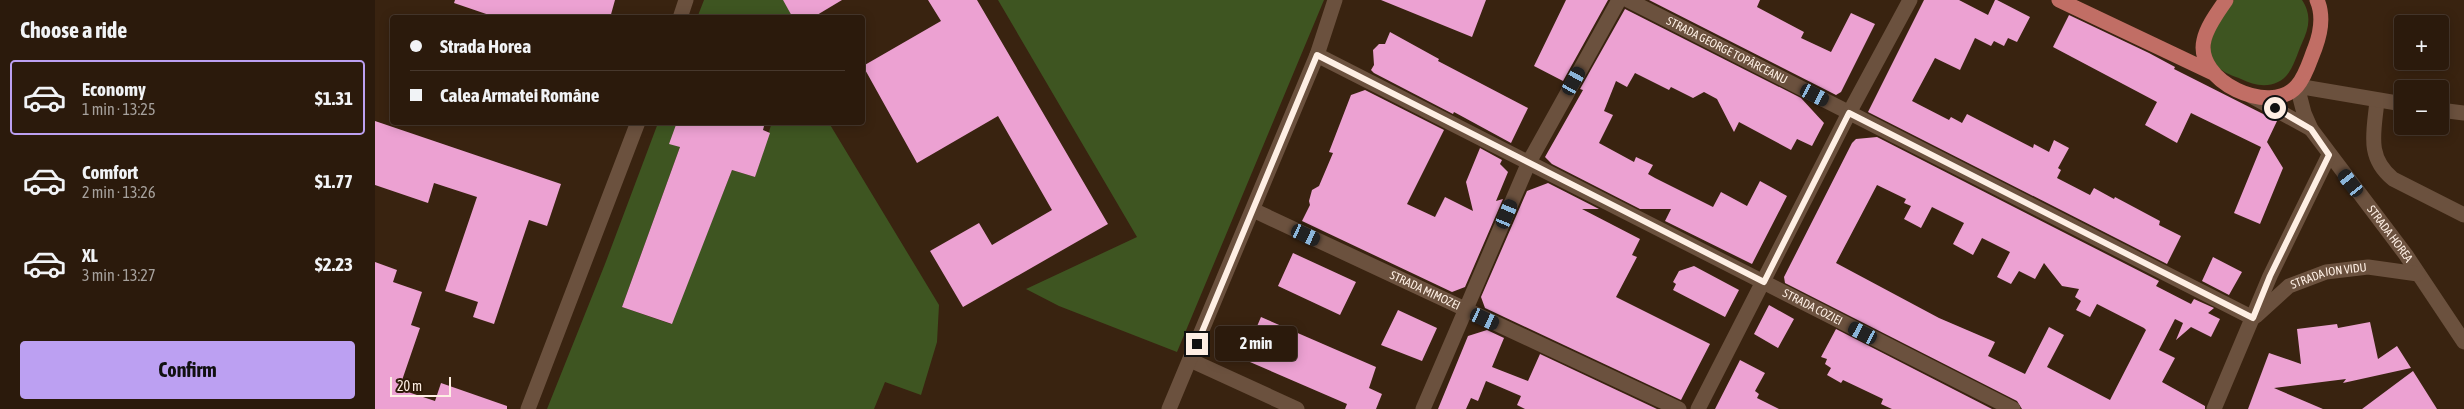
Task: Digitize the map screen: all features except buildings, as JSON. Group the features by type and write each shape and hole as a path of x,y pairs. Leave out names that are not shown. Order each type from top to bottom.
{"main road":[{"path":"2059,0 2213,73 2231,86 2261,98 2280,97 2297,86 2309,63 2329,0"},
{"path":"2213,73 2205,62 2204,40 2226,0"},
{"path":"2317,0 2322,21"}],"street":[{"path":"680,15 686,0"},
{"path":"1169,409 1317,55 1335,0"},
{"path":"1423,409 1467,311 1529,162 1619,0"},
{"name":"STRADA GEORGE TOPÂRCEANU","path":"1628,0 2253,318"},
{"path":"1698,409 1849,113 1910,0"},
{"name":"STRADA COZIEI","path":"1317,55 2013,409"},
{"path":"2297,86 2394,103"},
{"name":"STRADA HOREA","path":"2297,86 2303,113 2311,129 2406,255 2464,342"},
{"name":"STRADA HOREA","path":"2251,95 2311,129"},
{"path":"2377,101 2374,150 2376,161 2383,171 2393,179 2464,215"},
{"path":"2449,111 2464,113"},
{"path":"528,409 638,125"},
{"name":"STRADA ION VIDU","path":"2214,409 2270,276 2329,155"},
{"name":"STRADA MIMOZEI","path":"1253,210 1679,409"},
{"name":"STRADA ION VIDU","path":"2253,318 2289,286 2326,272 2368,267 2418,274"},
{"path":"1190,360 1297,409"}],"green space":[{"path":"704,0 785,0 794,15 698,15"},
{"path":"998,0 1324,0 1177,352 1059,306 1026,289 1137,237"},
{"path":"2234,0 2302,0 2308,16 2306,32 2290,70 2278,82 2264,85 2250,83 2222,71 2212,58 2210,49 2214,32"},
{"path":"657,125 677,125 680,147 622,307 671,324 732,170 755,177 771,125 830,125 939,305 937,342 921,395 885,382 874,409 547,409 605,264"}],"route":[{"path":"1197,344 1317,55 1764,282 1849,113 2253,318 2270,276 2329,155 2311,129 2275,108"}]}
